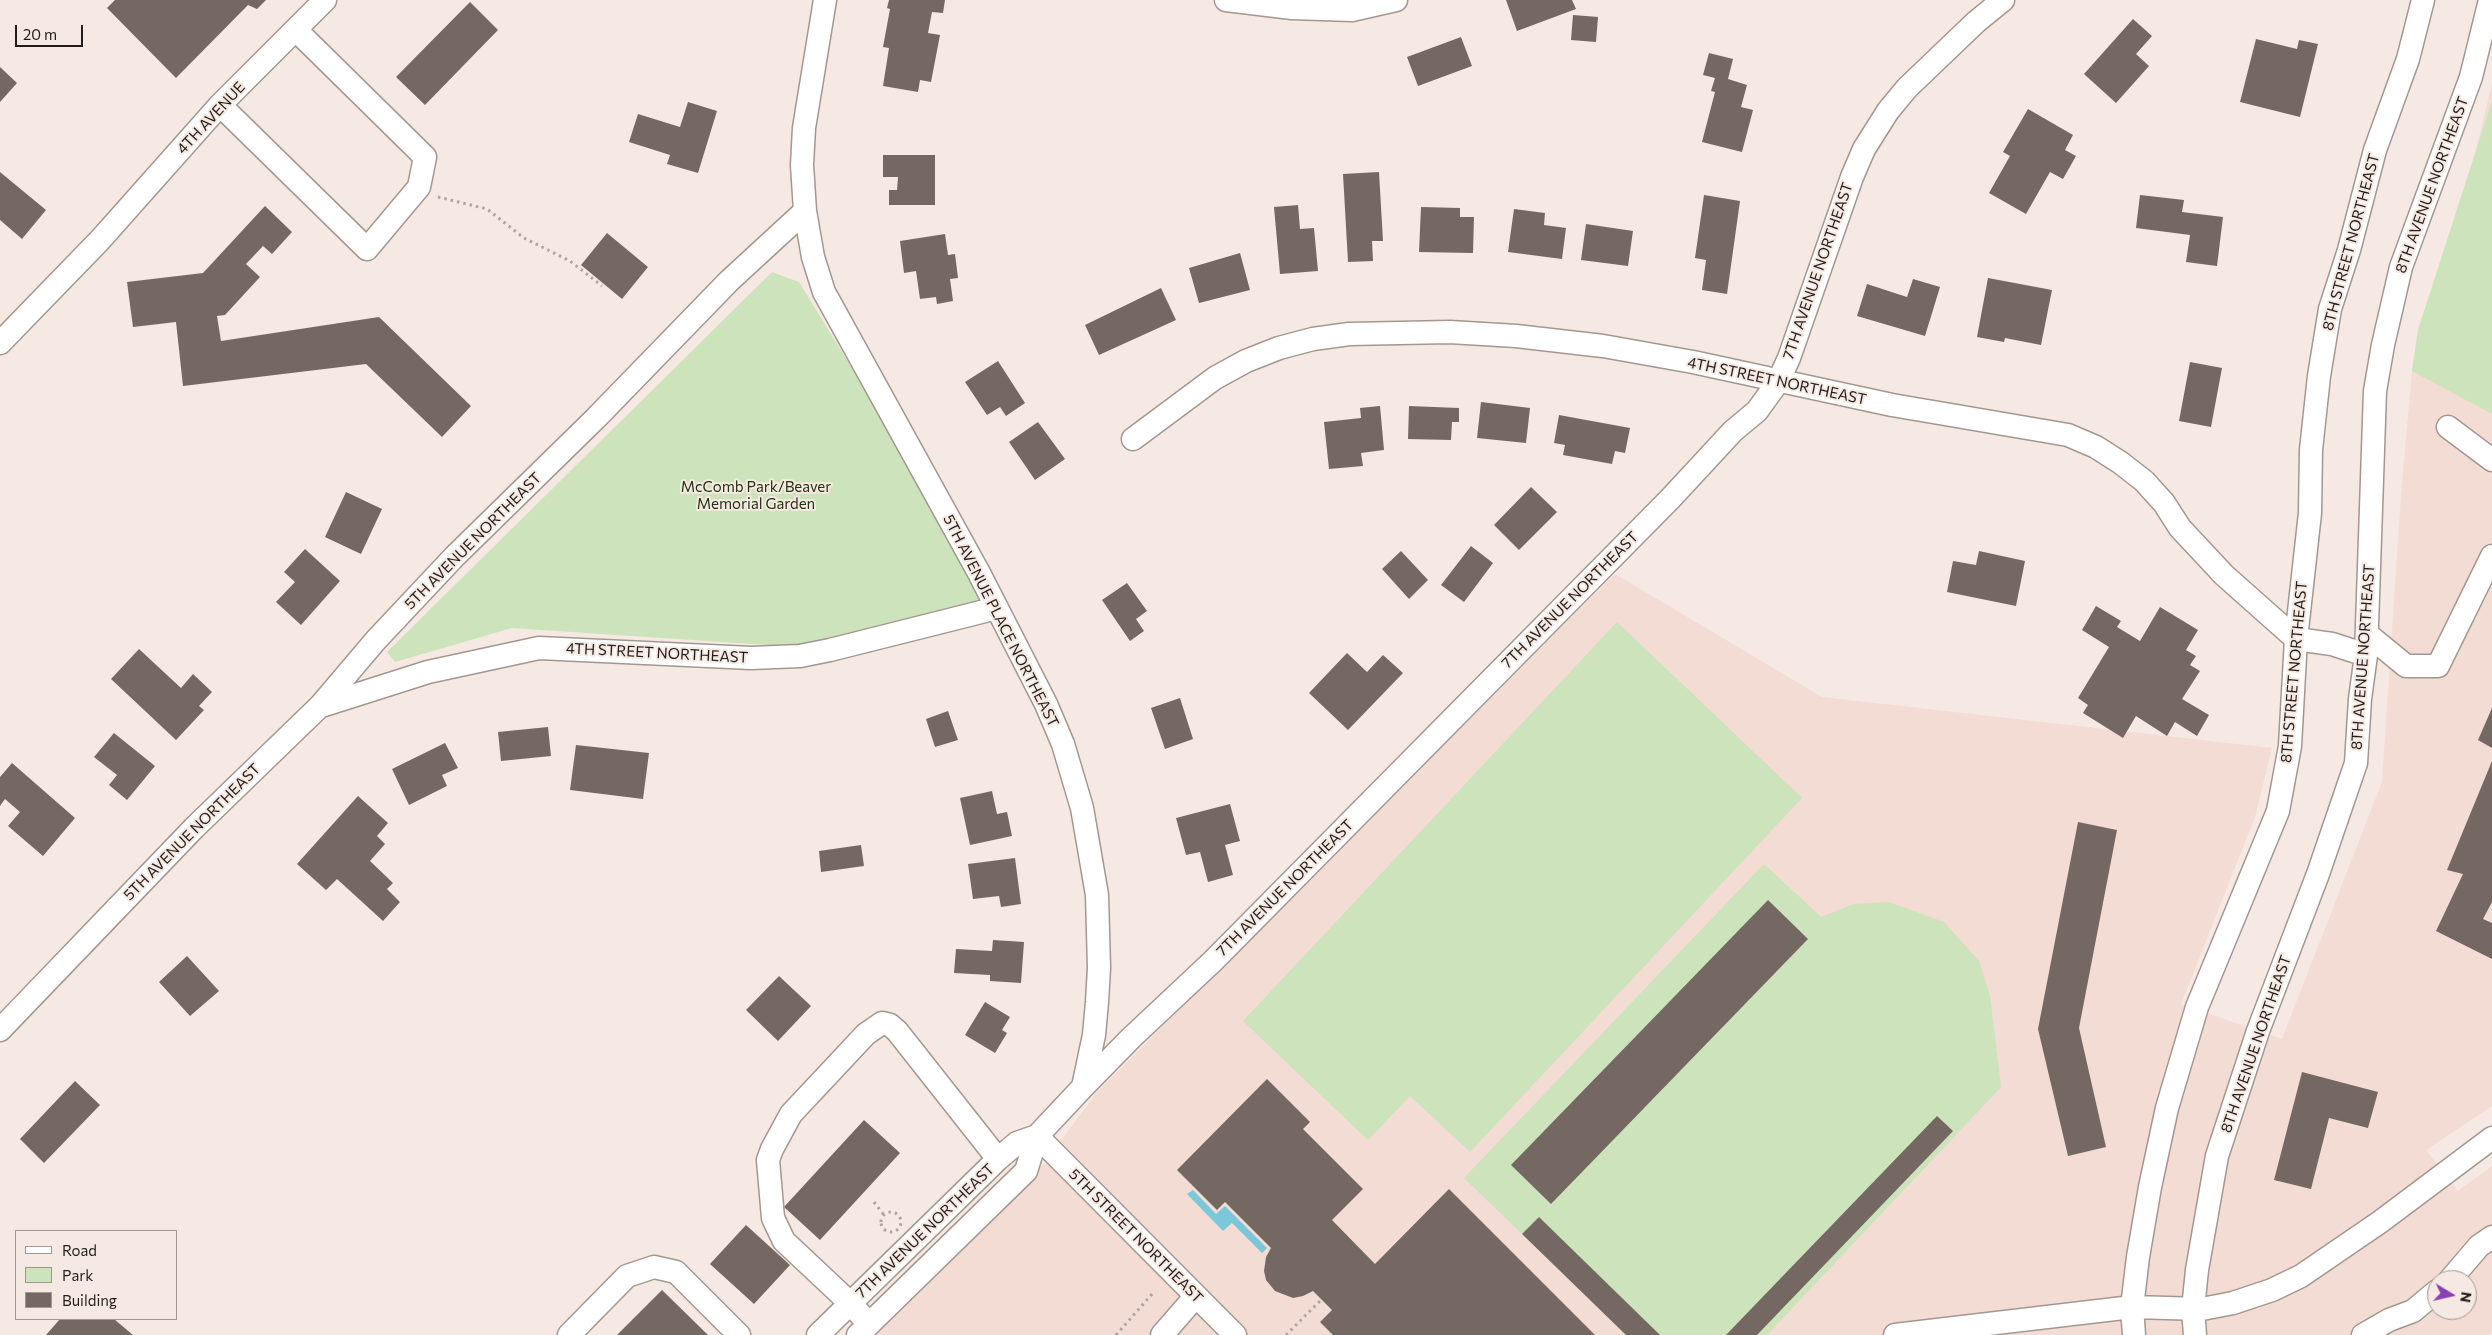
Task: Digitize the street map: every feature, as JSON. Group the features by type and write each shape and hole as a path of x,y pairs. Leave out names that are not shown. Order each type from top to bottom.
{"street":[{"name":"4TH AVENUE","path":"0,343 100,240 220,105 325,0"},
{"path":"805,211 802,165 804,128 825,0"},
{"path":"1226,0 1292,8 1352,10 1396,0"},
{"name":"7TH AVENUE NORTHEAST","path":"864,1330 1026,1171 1037,1136 1083,1088 1241,933 1670,499 1733,431 1757,411 1778,382 1789,358 1852,177 1864,150 1888,111 1907,88 1976,22 2003,0"},
{"name":"8TH STREET NORTHEAST","path":"2134,1335 2132,1307 2150,1187 2167,1108 2197,1007 2278,811 2290,746 2296,639 2310,513 2313,431 2319,376 2330,309 2349,250 2375,150 2408,59 2423,0"},
{"name":"8TH AVENUE NORTHEAST","path":"2195,1335 2193,1309 2197,1270 2217,1156 2258,1032 2318,874 2356,763 2366,644 2375,391 2383,345 2401,267 2471,76 2490,0"},
{"path":"220,105 367,249 420,187 425,157 296,30"},
{"name":"5TH AVENUE PLACE NORTHEAST","path":"805,211 813,257 824,292 997,608 1046,704 1063,744 1082,808 1091,851 1097,895 1099,968 1094,1035 1083,1088"},
{"name":"5TH AVENUE NORTHEAST","path":"0,1030 194,828 320,706 376,640 455,556 596,418 729,281 805,211"},
{"name":"4TH STREET NORTHEAST","path":"1133,439 1214,378 1246,361 1279,348 1313,339 1349,334 1450,332 1516,336 1603,346 1693,362 1778,382 1892,405 2068,436 2096,447 2121,462 2144,482 2164,503 2180,528 2224,575 2296,639"},
{"path":"2448,427 2492,460"},
{"path":"2296,639 2332,644 2366,644 2406,666 2438,666 2492,556"},
{"name":"4TH STREET NORTHEAST","path":"320,706 428,672 539,648 751,658 800,656 997,608"},
{"path":"864,1330 850,1303 778,1233 772,1218 768,1160 791,1114 866,1034 882,1023 890,1025 897,1031 998,1159"},
{"name":"7TH AVENUE NORTHEAST","path":"818,1335 998,1159 1017,1143 1037,1136"},
{"name":"5TH STREET NORTHEAST","path":"1037,1136 1196,1296 1223,1331"},
{"path":"1895,1335 2132,1307 2193,1309 2233,1303 2272,1290 2300,1276 2380,1222 2492,1138"},
{"path":"2459,1270 2479,1246 2492,1237"},
{"path":"569,1335 627,1276 654,1267 676,1272 739,1335"},
{"path":"1162,1335 1196,1296"},
{"path":"2362,1335 2389,1320 2413,1311 2427,1299"}],"path":[{"path":"430,193 447,200 474,204 487,209 524,238 570,261 602,286"},
{"path":"874,1202 884,1215"},
{"path":"893,1212 898,1215 901,1220 898,1228 892,1232 885,1230 881,1224 884,1215 893,1212"},
{"path":"1116,1335 1154,1293"},
{"path":"1286,1335 1322,1299"}],"shaded area":[{"path":"2492,84 2492,1106 2426,1150 2458,1191 2492,1166 2492,1331 2490,1335 874,1335 1038,1171 1098,1091 1615,574 1822,697 2272,748 2255,817 2181,1004 2282,1039 2382,782 2401,496 2412,371 2418,330 2475,154"}],"green space":[{"path":"2492,101 2492,414 2412,371 2418,330"},
{"name":"McComb Park/Beaver Memorial Garden","path":"772,272 799,282 992,597 799,647 512,628 395,662 387,652"},
{"path":"1617,622 1802,798 1470,1152 1410,1096 1368,1140 1243,1021"},
{"path":"1764,864 1821,917 1854,904 1889,902 1944,922 1979,961 1990,996 2001,1087 1767,1335 1627,1335 1464,1178"}],"water":[{"path":"1193,1190 1216,1214 1225,1206 1267,1248 1262,1253 1232,1223 1223,1231 1187,1194"}],"building":[{"path":"115,0 266,0 257,9 248,5 176,78 107,8"},
{"path":"889,0 945,0 943,13 932,12 928,33 940,35 931,82 920,80 918,92 883,86 889,48 883,47 890,9 887,8"},
{"path":"1506,0 1572,0 1576,9 1517,31"},
{"path":"470,2 498,30 425,105 396,77"},
{"path":"1573,15 1598,17 1596,42 1571,40"},
{"path":"2133,19 2152,36 2136,54 2149,66 2116,103 2084,74"},
{"path":"1461,37 1472,66 1418,86 1407,57"},
{"path":"2256,39 2297,49 2299,40 2318,44 2300,117 2240,102"},
{"path":"1709,53 1733,59 1728,79 1747,85 1741,107 1753,110 1742,152 1702,142 1715,92 1711,91 1715,78 1703,75"},
{"path":"0,67 17,83 0,102"},
{"path":"688,102 717,111 698,173 667,164 670,155 629,142 638,114 680,127"},
{"path":"2028,109 2073,135 2065,150 2076,156 2063,179 2050,172 2026,214 1989,193 2010,156 2003,152"},
{"path":"883,155 935,155 935,205 889,205 889,190 897,190 898,177 883,177"},
{"path":"0,172 46,210 22,239 0,220"},
{"path":"1379,172 1383,241 1372,241 1373,261 1348,262 1343,174"},
{"path":"1704,195 1740,201 1727,294 1702,290 1706,260 1695,258"},
{"path":"2140,195 2184,200 2182,212 2223,217 2217,266 2186,262 2190,235 2136,228"},
{"path":"1298,205 1300,229 1314,228 1318,271 1280,274 1274,207"},
{"path":"265,206 292,232 272,254 263,246 246,264 260,277 225,315 217,316 221,341 379,317 471,406 442,437 366,364 183,386 176,322 133,327 127,282 203,273"},
{"path":"1421,207 1460,208 1460,217 1474,217 1473,253 1419,252"},
{"path":"1514,209 1545,213 1544,225 1566,228 1562,259 1508,252"},
{"path":"1586,224 1633,231 1628,266 1581,260"},
{"path":"607,233 648,267 622,299 581,265"},
{"path":"945,234 948,255 955,254 958,278 950,279 953,301 937,304 936,297 920,299 916,271 904,273 900,241"},
{"path":"1240,253 1250,290 1199,303 1189,268"},
{"path":"1988,278 2052,290 2041,345 2005,338 2004,342 1977,337"},
{"path":"1913,279 1940,287 1925,336 1857,316 1867,284 1907,297"},
{"path":"1161,288 1176,320 1099,355 1085,325"},
{"path":"998,361 1025,403 1006,416 1000,407 987,415 965,382"},
{"path":"2190,362 2222,368 2211,427 2179,421"},
{"path":"1481,402 1530,408 1526,443 1477,438"},
{"path":"1380,406 1384,450 1361,453 1363,466 1329,469 1324,422 1361,418 1360,408"},
{"path":"1409,406 1459,408 1459,422 1452,422 1451,440 1408,439"},
{"path":"1559,415 1630,428 1625,453 1615,451 1612,464 1563,455 1565,445 1554,443"},
{"path":"1038,422 1065,459 1035,480 1009,442"},
{"path":"1531,487 1557,512 1519,550 1494,525"},
{"path":"346,492 382,509 361,554 325,537"},
{"path":"1471,546 1493,563 1464,602 1441,585"},
{"path":"305,549 340,581 301,625 276,602 295,582 284,572"},
{"path":"1401,551 1428,580 1409,599 1382,569"},
{"path":"1979,551 2025,561 2016,606 1947,592 1953,561 1976,565"},
{"path":"1127,583 1147,611 1136,619 1144,631 1130,641 1102,600"},
{"path":"2096,606 2121,621 2117,627 2140,641 2160,607 2198,630 2186,650 2196,656 2190,665 2200,671 2182,699 2209,715 2197,736 2175,722 2167,736 2136,716 2123,738 2083,713 2088,705 2078,698 2109,647 2082,630"},
{"path":"139,649 181,688 193,674 212,692 199,706 204,710 176,740 111,679"},
{"path":"1347,653 1367,672 1383,655 1403,673 1348,730 1309,693"},
{"path":"1180,698 1193,739 1165,749 1151,708"},
{"path":"2492,708 2492,748 2478,740"},
{"path":"948,711 958,740 935,747 926,719"},
{"path":"548,727 551,756 501,761 498,732"},
{"path":"114,733 155,766 127,800 109,785 117,775 94,757"},
{"path":"445,743 458,768 442,775 447,786 409,805 392,769"},
{"path":"576,745 649,753 643,799 570,790"},
{"path":"2492,761 2492,902 2483,919 2492,923 2492,959 2436,931 2463,874 2447,870"},
{"path":"12,763 75,818 43,856 8,826 20,812 5,799 0,806 0,777"},
{"path":"992,791 997,814 1007,812 1012,836 970,845 960,798"},
{"path":"358,796 388,823 377,836 385,844 370,861 393,883 387,889 400,902 383,921 337,879 326,890 297,864"},
{"path":"1230,804 1240,841 1225,845 1233,875 1208,882 1200,852 1186,855 1176,818"},
{"path":"2078,822 2117,830 2079,1028 2106,1147 2068,1156 2038,1029"},
{"path":"861,845 864,866 821,872 819,851"},
{"path":"1015,858 1021,904 1001,907 999,896 973,899 968,864"},
{"path":"1768,900 1808,939 1551,1204 1511,1165"},
{"path":"993,940 1024,942 1021,983 990,981 990,975 954,973 956,949 992,951"},
{"path":"187,956 219,991 190,1016 159,982"},
{"path":"779,976 811,1006 778,1041 746,1010"},
{"path":"985,1002 1010,1017 1002,1030 1007,1033 995,1053 965,1035"},
{"path":"2302,1072 2378,1092 2368,1128 2329,1118 2311,1189 2274,1180"},
{"path":"1267,1079 1310,1122 1303,1129 1363,1189 1332,1220 1375,1264 1449,1189 1595,1335 1333,1335 1320,1322 1332,1310 1313,1291 1293,1298 1275,1291 1266,1280 1264,1271 1266,1257 1271,1248 1225,1202 1217,1210 1177,1170"},
{"path":"75,1081 100,1105 44,1163 20,1139"},
{"path":"1937,1116 1953,1131 1757,1335 1726,1335"},
{"path":"864,1120 900,1153 820,1240 784,1207"},
{"path":"1539,1217 1660,1335 1626,1335 1522,1234"},
{"path":"746,1225 790,1265 754,1304 710,1264"},
{"path":"662,1290 708,1335 617,1335"},
{"path":"59,1320 115,1320 133,1335 46,1335"}]}
